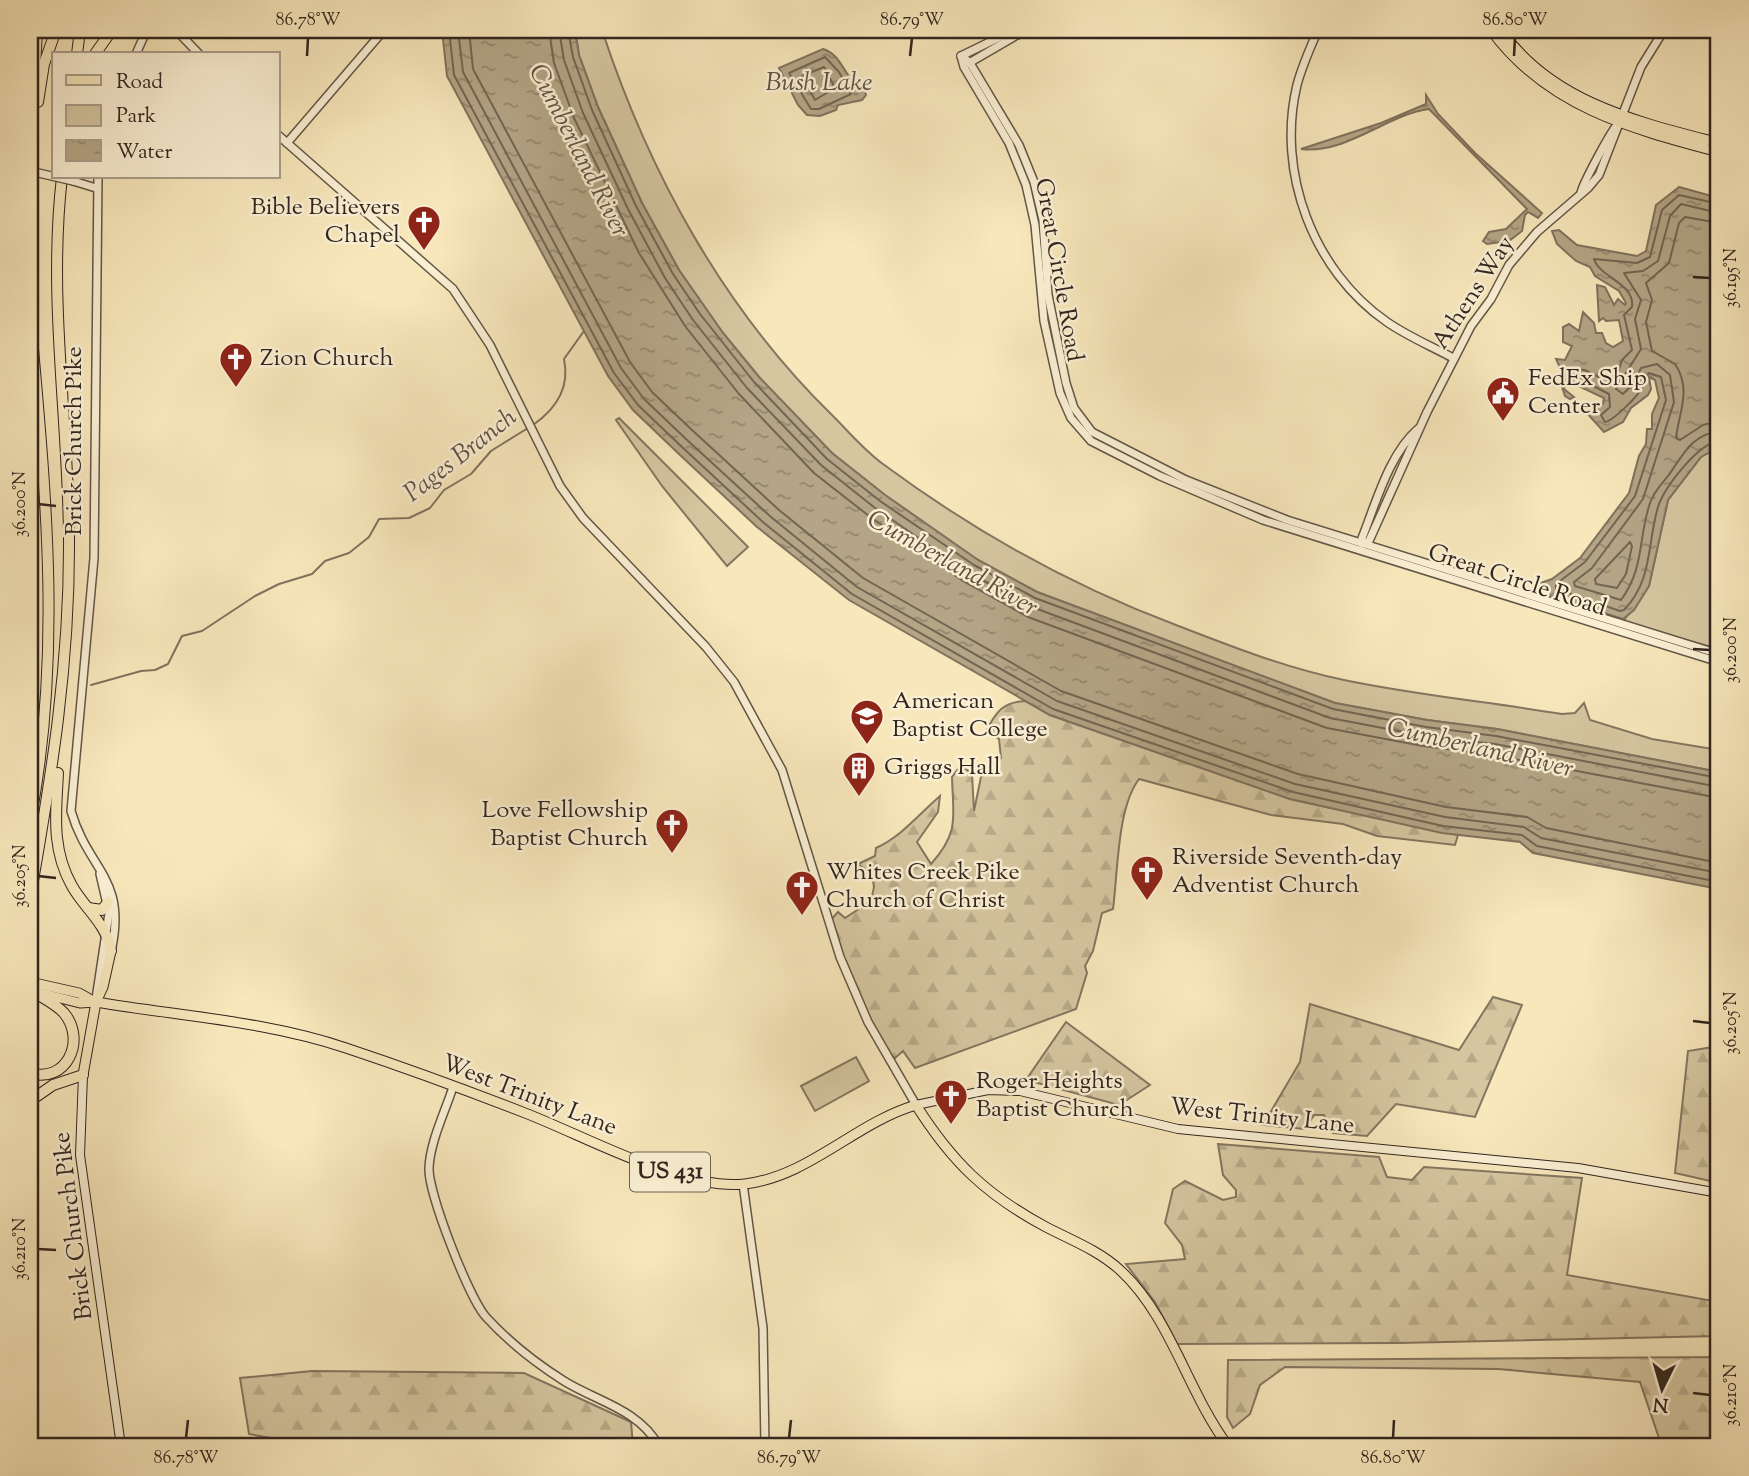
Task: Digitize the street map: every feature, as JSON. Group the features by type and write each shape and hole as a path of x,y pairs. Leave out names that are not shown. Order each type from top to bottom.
{"highway":[{"path":"30,160 37,30"},
{"path":"32,136 44,64 56,30"},
{"path":"77,52 80,30"},
{"path":"96,52 112,30"},
{"path":"30,898 56,748 64,680 69,584 67,492 55,282 62,178"},
{"path":"30,316 48,526 50,590 49,664 43,733 30,821"},
{"path":"30,779 43,733"},
{"path":"56,748 56,838 65,872 106,931 111,951"},
{"path":"88,907 102,910 108,902"},
{"path":"30,1073 39,1076 56,1072 69,1060 75,1042 65,1014 31,988"},
{"path":"30,1101 53,1085 83,1075"}],"main road":[{"path":"1491,30 1522,65 1547,87 1619,120 1719,152"},
{"path":"1502,30 1528,60 1555,83 1619,120 1719,143"},
{"name":"Brick Church Pike","path":"111,951 103,987 96,1002 83,1075 80,1155 121,1446"},
{"name":"West Trinity Lane","path":"31,988 80,1003 96,1002 284,1031 346,1048 525,1112 688,1180 743,1184 790,1173 873,1124 916,1105 988,1090 1020,1091 1160,1127 1578,1168 1719,1193"},
{"path":"916,1105 937,1138 967,1173 995,1197 1092,1249 1120,1269 1152,1308 1198,1401 1228,1446"}],"street":[{"path":"137,52 150,30"},
{"path":"176,30 197,52"},
{"path":"287,143 384,30"},
{"name":"Great Circle Road","path":"1014,30 961,56 1014,136 1034,182 1042,220 1052,320 1069,395 1081,420 1109,443 1186,480 1268,513 1594,625 1719,662"},
{"path":"967,64 1017,35 1033,30"},
{"path":"1318,30 1297,86 1291,132 1296,181 1310,229 1332,267 1386,321 1453,358"},
{"name":"Athens Way","path":"1362,546 1369,541 1453,358 1509,265 1537,232 1588,188 1603,168 1643,61 1664,30"},
{"path":"280,137 453,289 490,345 542,455 583,518 706,647 753,713 782,769 840,957 868,1022 916,1105"},
{"path":"30,171 52,176"},
{"path":"60,178 96,188"},
{"name":"Brick Church Pike","path":"99,178 96,188 95,525 71,811 76,828 114,895 116,913 111,951"},
{"name":"Athens Way","path":"1362,546 1362,538 1382,488 1406,439 1419,428"},
{"path":"1381,511 1382,488"},
{"name":"Great Circle Road","path":"1362,546 1719,654"},
{"path":"1567,608 1591,620 1594,625"},
{"name":"Brick Church Pike","path":"96,1002 108,902 97,866"},
{"path":"453,1087 429,1166 430,1185 463,1271 484,1315 564,1381 625,1411 652,1434 659,1446"},
{"path":"743,1184 763,1328 766,1444 748,1446"}],"green space":[{"path":"575,30 602,30 621,83 667,187 724,285 758,331 794,375 857,441 883,464 952,512 1024,555 1099,593 1258,656 1322,675 1371,685 1562,714 1575,713 1584,703 1590,720 1652,739 1719,750 1719,772 1497,729 1427,720 1335,703 1037,592 978,560 885,495 832,453 759,377 723,333 679,270 642,203 598,107 579,55"},
{"path":"619,418 748,547 727,566 662,486 616,420"},
{"path":"1719,447 1719,649 1622,623 1649,586 1668,500 1701,457"},
{"path":"1025,701 1050,715 1290,799 1458,835 1455,845 1377,836 1343,824 1271,815 1139,779 1126,806 1122,823 1113,909 1102,913 1093,951 1085,966 1087,973 1076,1009 915,1068 903,1051 895,1058 891,1056 868,1022 829,922 838,912 845,918 871,901 874,887 872,874 858,864 875,856 876,848 902,831 940,796 938,812 917,842 931,864 951,833 952,777 961,765 972,774 974,811 982,772 1001,758 999,739 986,731 1001,709 1011,703"},
{"path":"1493,997 1522,1005 1475,1117 1396,1104 1367,1136 1333,1133 1324,1115 1314,1115 1305,1129 1263,1125 1300,1062 1310,1004 1459,1050"},
{"path":"1066,1022 1150,1085 1119,1105 1026,1080"},
{"path":"1719,1046 1719,1183 1675,1173 1688,1051"},
{"path":"856,1057 869,1081 815,1111 801,1086"},
{"path":"1218,1144 1379,1157 1387,1177 1412,1180 1424,1167 1582,1178 1567,1275 1719,1302 1719,1336 1399,1343 1177,1344 1155,1302 1126,1264 1185,1259 1182,1245 1165,1223 1173,1189 1185,1181 1223,1200 1236,1197 1236,1190 1223,1175"},
{"path":"1719,1357 1719,1446 1661,1444 1640,1382 1498,1369 1285,1367 1260,1385 1250,1414 1233,1428 1227,1417 1228,1360"},
{"path":"312,1371 524,1373 631,1422 633,1446 299,1446 298,1443 249,1434 240,1378"}],"water":[{"name":"Cumberland River","path":"442,30 575,30 579,55 598,107 642,203 679,270 723,333 759,377 832,453 885,495 978,560 1037,592 1335,703 1427,720 1497,729 1719,772 1719,889 1533,853 1520,842 1442,833 1290,799 1050,715 849,600 757,527 633,410 608,376 447,76"},
{"name":"Bush Lake","path":"823,49 835,57 852,80 863,87 866,95 862,100 838,105 836,110 820,116 807,115 798,105 779,68"},
{"path":"1426,95 1438,114 1475,153 1542,213 1538,218 1528,212 1522,231 1509,241 1487,244 1483,241 1489,232 1506,229 1527,209 1429,109 1398,118 1334,146 1301,149 1381,123 1426,104"},
{"path":"1679,187 1719,198 1719,447 1701,457 1668,500 1649,586 1634,610 1623,619 1535,591 1532,586 1552,579 1580,558 1629,493 1639,456 1646,444 1647,429 1652,429 1652,414 1659,398 1655,380 1649,377 1651,389 1648,395 1631,408 1623,422 1604,432 1586,412 1603,404 1604,398 1566,380 1564,389 1574,397 1570,399 1565,396 1560,381 1564,376 1556,359 1565,360 1572,346 1563,342 1563,327 1569,324 1579,331 1583,312 1594,323 1596,333 1602,333 1606,343 1613,347 1623,341 1619,320 1606,321 1603,318 1599,321 1597,285 1605,287 1614,305 1618,299 1625,305 1626,303 1619,291 1595,276 1590,267 1576,261 1557,244 1552,231 1559,230 1577,245 1637,256 1646,251 1656,205"}],"waterway":[{"name":"Pages Branch","path":"533,425 548,412 559,396 565,379 564,359 584,331"},
{"name":"Pages Branch","path":"91,685 141,671 155,670 168,664 182,636 202,631 255,596 279,584 312,574 325,561 349,553 369,537 379,519 409,518 430,508 444,490 471,474 491,451 528,428"}],"place":[{"name":"Bible Believers Chapel","path":"424,252"},
{"name":"Zion Church","path":"236,389"},
{"name":"FedEx Ship Center","path":"1503,423"},
{"name":"American Baptist College","path":"867,746"},
{"name":"Griggs Hall","path":"859,798"},
{"name":"Love Fellowship Baptist Church","path":"672,855"},
{"name":"Riverside Seventh-day Adventist Church","path":"1147,902"},
{"name":"Whites Creek Pike Church of Christ","path":"802,917"},
{"name":"Roger Heights Baptist Church","path":"951,1126"}]}
